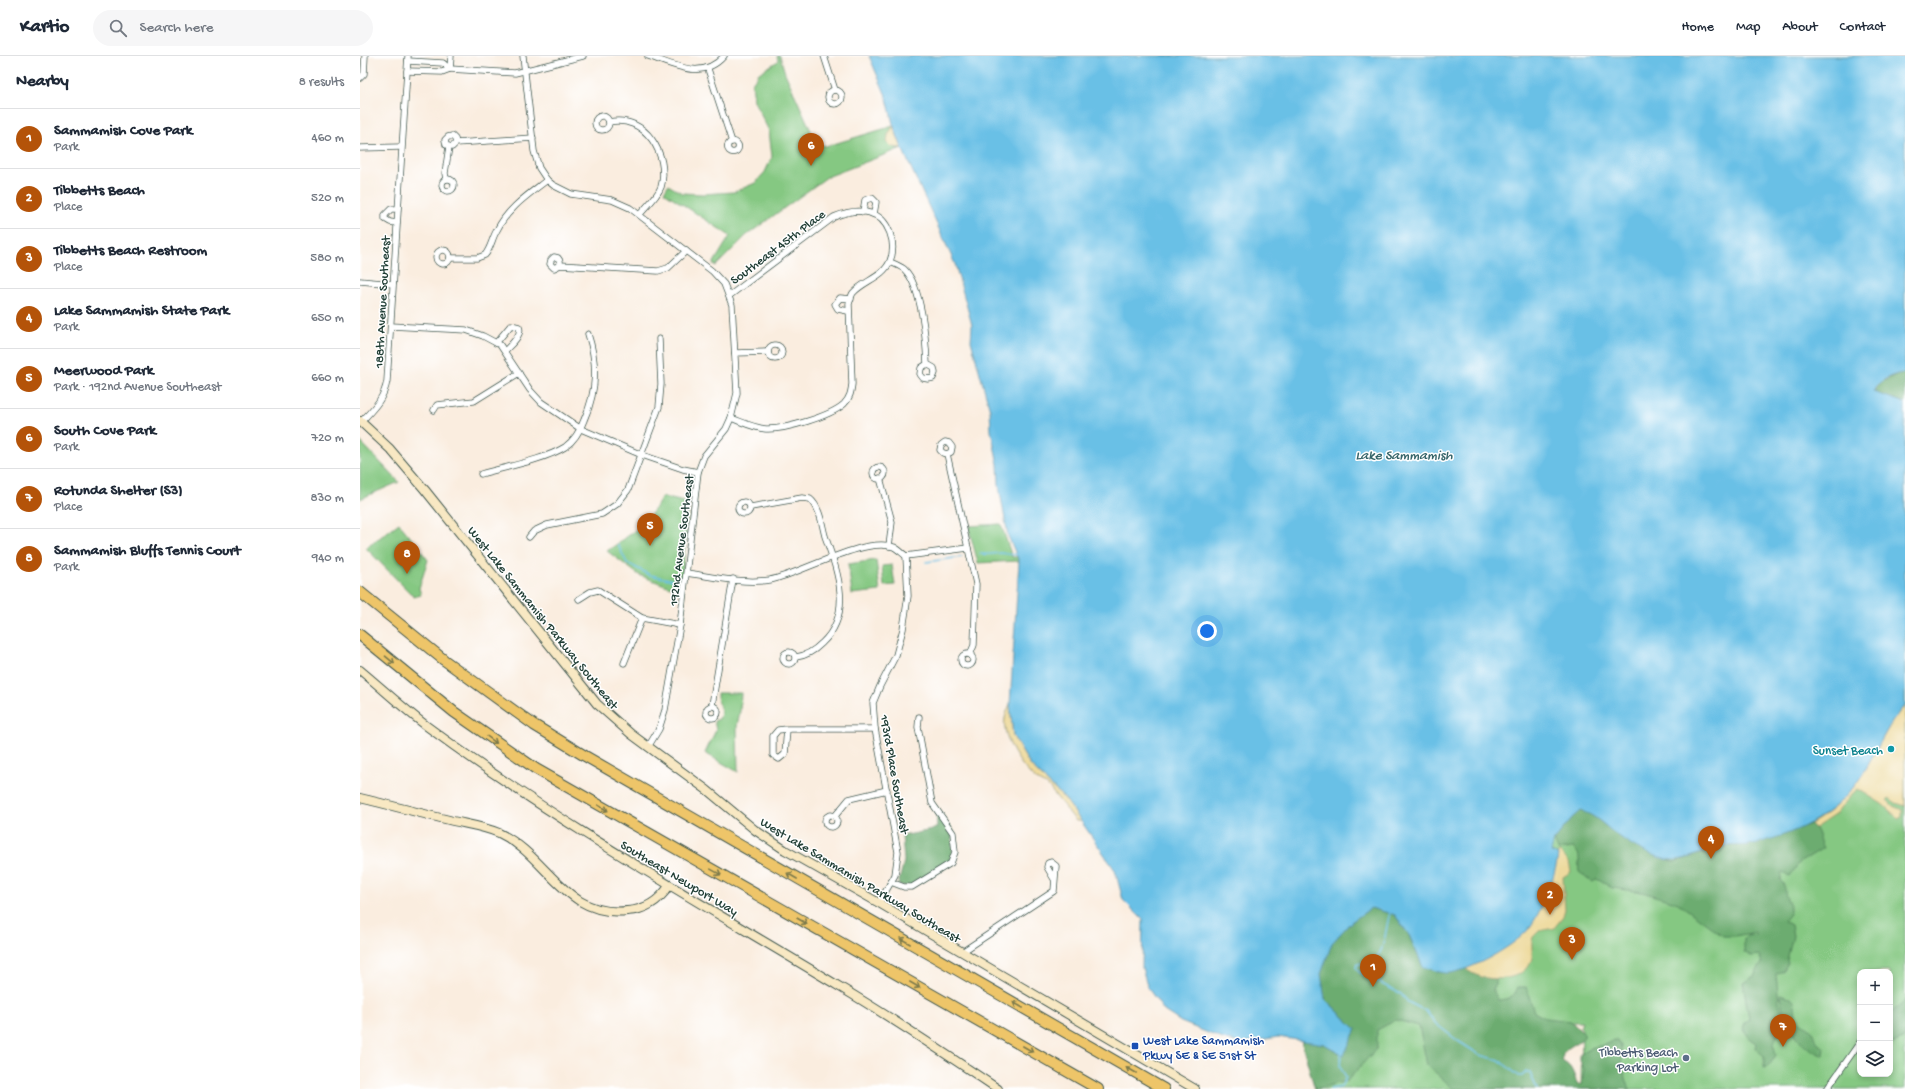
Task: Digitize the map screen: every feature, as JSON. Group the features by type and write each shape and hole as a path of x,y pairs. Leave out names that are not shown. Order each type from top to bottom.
{"highway":[{"path":"360,592 463,674 534,725 585,756 1164,1089"},
{"path":"360,635 454,712 536,769 1098,1089"}],"street":[{"path":"361,78 366,56"},
{"path":"450,69 451,56"},
{"path":"450,258 471,259 482,257 488,252 496,230 510,210 547,180 539,168 533,138 523,56"},
{"path":"407,71 442,72 450,69 502,73 526,72 583,56"},
{"path":"648,56 694,70 708,69 724,56"},
{"path":"824,56 835,90"},
{"path":"408,59 443,63 450,69"},
{"name":"188th Avenue Southeast","path":"361,422 379,403 385,390 391,326 396,223 408,59"},
{"path":"708,69 732,142"},
{"path":"609,122 629,122 644,130 654,142 661,159 663,170 660,189 640,214"},
{"path":"449,146 445,143 448,137 454,137 456,143"},
{"path":"449,146 454,146 456,143 533,138"},
{"path":"446,179 445,173 449,146"},
{"path":"360,148 401,147"},
{"name":"192nd Avenue Southeast","path":"547,180 571,194 622,203 640,214 719,277 729,296 734,315 737,393 731,418 726,429 704,456 698,472 680,624 665,710 659,729 648,747"},
{"path":"731,418 765,429 783,428 795,426 846,402 850,396 852,384 848,311 851,299 853,293 885,269 890,262 892,251 890,233 882,220 874,214 865,212 865,200 872,198 876,202 874,214"},
{"name":"188th Avenue Southeast","path":"396,223 390,222 386,219 385,215 391,209 398,209"},
{"name":"Southeast 45th Place","path":"729,296 827,220 843,213 865,212"},
{"path":"560,265 658,271 668,268 686,251"},
{"path":"890,262 904,270 913,283 925,332 928,364"},
{"path":"360,281 393,284"},
{"path":"848,311 838,309 835,304 840,298 851,299"},
{"path":"496,343 511,325 519,327 519,335 505,351"},
{"path":"391,326 466,330 483,336 496,343 505,351 530,390 541,402 581,429 642,455 683,469 698,472"},
{"path":"481,474 556,452 571,442 581,429 592,399 596,375 593,349 588,334"},
{"path":"529,537 540,527 602,514 617,504 628,490 654,422 661,396 659,339"},
{"path":"735,353 768,352"},
{"path":"434,410 437,406 474,401 482,398 519,373"},
{"name":"West Lake Sammamish Parkway Southeast","path":"361,422 390,449 425,490 597,704 614,720 707,790 768,839 1195,1089"},
{"path":"947,454 975,573 977,595 974,645 970,655"},
{"path":"880,478 892,522 889,546"},
{"path":"751,507 802,498 810,499 816,505 832,558 841,593 837,622 832,632 817,648 809,653 796,657"},
{"path":"687,573 733,580 770,580 863,548 889,546 906,556 968,548"},
{"name":"193rd Place Southeast","path":"879,904 897,868 898,848 875,729 873,703 896,655 906,613 908,580 906,556"},
{"path":"712,705 733,580"},
{"path":"579,599 590,592 598,590 642,618 680,624"},
{"path":"624,663 642,618"},
{"name":"Southeast Newport Way","path":"360,670 426,726 493,774 669,886 842,988 998,1089"},
{"path":"891,882 904,887 912,887 952,863 954,856 952,829 936,811 932,803 918,727 919,717"},
{"path":"787,729 785,754 779,759 773,755 773,736 778,730 787,729 875,729"},
{"path":"834,816 849,799 887,790"},
{"path":"360,798 498,833 522,848 568,894 585,905 595,909 619,912 644,908 658,899 669,886"},
{"path":"962,952 1054,891 1054,879"},
{"path":"1827,1089 1857,1046"}],"green space":[{"path":"777,56 780,56 785,73 817,144 827,146 893,126 888,135 897,149 902,148 827,177 747,235 716,266 713,264 730,236 664,192 668,185 682,193 702,194 734,192 755,183 765,172 772,157 769,131 754,101 752,83 759,73 778,61"},
{"path":"1899,373 1904,373 1905,375 1905,403 1873,392 1882,382"},
{"path":"360,441 399,482 360,499"},
{"path":"662,497 689,503 682,581 670,587 639,575 607,551 631,534 645,521"},
{"path":"399,523 428,560 419,588 421,595 414,597 366,548"},
{"path":"1001,524 1012,557 1017,557 1019,561 978,563 968,526"},
{"path":"876,560 880,591 852,594 848,564"},
{"path":"892,565 895,585 884,586 882,566"},
{"path":"1905,630 1905,1089 1581,1089 1582,1029 1580,1027 1582,1022 1432,1022 1519,850"},
{"path":"717,693 741,693 737,726 738,772 705,753 716,730 714,721 719,719 721,715"},
{"path":"1580,810 1588,812 1620,837 1658,857 1675,862 1724,846 1748,845 1811,824 1814,827 1823,848 1799,863 1790,876 1782,873 1780,880 1785,887 1786,896 1790,907 1790,914 1784,921 1791,925 1793,936 1787,960 1788,963 1783,971 1776,974 1779,1003 1787,1029 1779,1034 1775,1039 1774,1046 1776,1055 1769,1066 1764,1068 1764,1056 1755,1048 1756,1043 1751,1040 1743,1029 1745,1022 1749,1019 1743,983 1754,976 1762,963 1759,955 1751,956 1744,952 1744,939 1747,936 1756,934 1756,932 1735,936 1723,936 1678,903 1642,892 1612,888 1597,879 1593,882 1579,872 1579,857 1576,851 1573,848 1558,850 1554,840"},
{"path":"936,811 952,829 953,860 912,887 898,885 904,861 902,836 932,830 937,827"},
{"path":"1371,908 1395,915 1409,935 1423,967 1449,973 1465,968 1474,974 1495,979 1496,984 1493,990 1498,1000 1513,996 1518,987 1526,987 1534,1012 1545,1018 1571,1021 1584,1034 1584,1037 1566,1050 1562,1057 1563,1062 1571,1068 1577,1083 1580,1085 1582,1084 1584,1069 1580,1061 1580,1054 1593,1047 1604,1045 1614,1040 1618,1041 1621,1046 1623,1071 1630,1089 1454,1089 1427,1065 1419,1026 1396,1020 1377,1030 1377,1048 1347,1081 1315,1089 1301,1040 1324,1044 1343,1055 1356,1029 1325,999 1321,974 1332,943 1351,922"},
{"path":"1321,974 1558,1089 1315,1089 1301,1040 1324,1044 1356,1029 1325,999"},
{"path":"1780,994 1789,997 1794,1001 1799,1021 1813,1031 1817,1043 1825,1048 1824,1055 1818,1054 1803,1044 1793,1032 1783,1010"},
{"path":"1905,1000 1905,1038 1893,1043 1893,1041 1893,1011"}],"sand":[{"path":"893,126 902,148 892,147 887,142 888,135"},
{"path":"1010,704 1013,736 1030,765 1066,800 1081,821 1076,821 1047,785 1033,777 1014,753 1005,725"},
{"name":"Sunset Beach","path":"1905,705 1905,806 1896,803 1889,798 1887,800 1893,806 1902,810 1902,816 1898,818 1882,804 1858,789 1852,794 1836,814 1815,828 1811,824 1831,810 1855,785 1866,769 1892,722"},
{"path":"1560,852 1569,862 1571,872 1563,877 1565,910 1563,917 1554,928 1539,931 1533,937 1532,958 1526,969 1519,974 1500,979 1480,976 1465,968 1489,958 1521,935 1537,915 1544,901 1556,865 1557,854"}],"water":[{"name":"Lake Sammamish","path":"869,56 1905,56 1905,373 1896,374 1886,378 1878,384 1873,392 1905,403 1905,705 1892,722 1866,769 1850,792 1825,814 1797,830 1749,845 1716,848 1684,859 1676,860 1667,860 1633,846 1615,834 1596,818 1580,811 1572,818 1554,840 1551,852 1558,855 1557,863 1547,895 1537,916 1527,931 1502,951 1480,963 1459,971 1444,973 1423,967 1409,935 1395,915 1371,908 1351,922 1332,943 1321,974 1325,999 1356,1029 1344,1055 1324,1044 1278,1037 1241,1043 1223,1039 1181,1022 1164,1011 1148,988 1142,968 1143,920 1123,900 1115,870 1066,800 1030,765 1013,736 1010,704 1019,561 1008,536 999,486 998,464 991,431 990,410 971,341 972,325 955,264 902,148 893,124 887,98"}],"waterway":[{"path":"618,545 627,563 650,575 678,581"},
{"path":"980,554 1017,554"},
{"path":"926,562 962,557"},
{"path":"1390,913 1383,946 1375,959 1358,964 1356,967 1359,972 1401,994 1408,1002 1426,1011 1436,1024 1458,1041 1480,1055 1499,1060 1519,1076 1522,1076 1526,1072 1530,1072 1537,1089"},
{"path":"1330,1089 1341,1087 1346,1077 1340,1066 1341,1053"}],"place":[{"name":"South Cove Park","path":"811,166"},
{"name":"Meerwood Park","path":"650,546"},
{"name":"Sammamish Bluffs Tennis Court","path":"407,574"},
{"name":"Sunset Beach","path":"1891,749"},
{"name":"Lake Sammamish State Park","path":"1711,859"},
{"name":"Tibbetts Beach","path":"1550,915"},
{"name":"Tibbetts Beach Restroom","path":"1572,960"},
{"name":"Sammamish Cove Park","path":"1373,987"},
{"name":"West Lake Sammamish Pkwy SE & SE 51st St","path":"1135,1046"},
{"name":"Rotunda Shelter (S3)","path":"1783,1047"},
{"name":"Tibbetts Beach Parking Lot","path":"1686,1058"}]}
